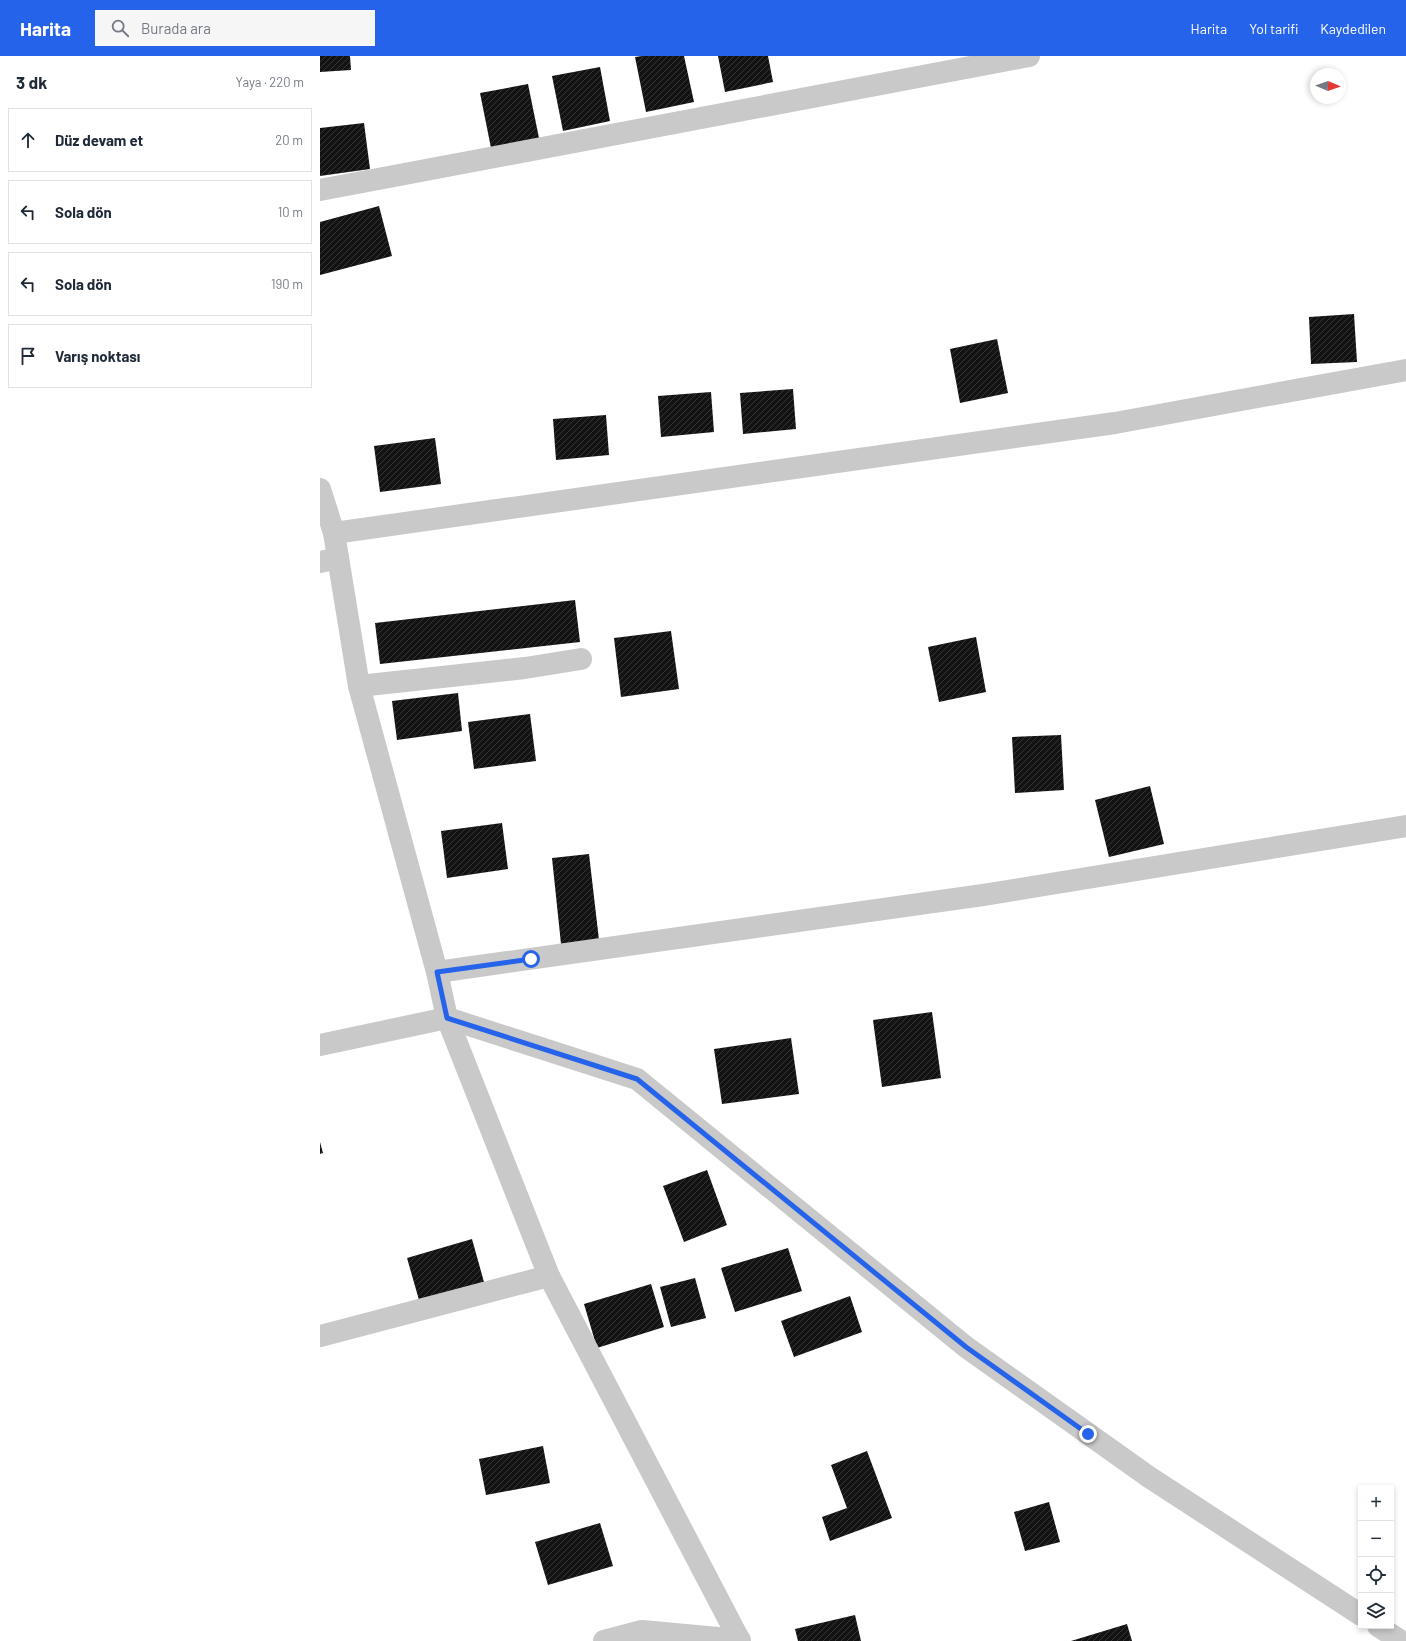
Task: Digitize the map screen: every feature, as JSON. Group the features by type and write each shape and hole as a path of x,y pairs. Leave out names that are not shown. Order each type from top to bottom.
{"street":[{"path":"320,190 1029,56"},
{"path":"334,533 1115,423 1406,370"},
{"path":"320,489 334,533 329,560 359,686 437,972 447,1018 549,1276 740,1641"},
{"path":"359,686 525,668 581,659"},
{"path":"437,972 983,895 1406,826"},
{"path":"320,1045 447,1018 637,1079 966,1347 1149,1478 1358,1613"},
{"path":"320,1336 549,1276"},
{"path":"1383,1629 1401,1641"},
{"path":"604,1641 642,1631 740,1641"}],"building":[{"path":"320,56 350,56 351,70 320,72"},
{"path":"684,56 694,102 646,112 635,57"},
{"path":"718,56 768,56 773,82 725,92"},
{"path":"600,67 610,121 563,131 552,76"},
{"path":"528,84 539,138 491,148 480,93"},
{"path":"364,123 370,169 320,176 320,128"},
{"path":"379,206 392,256 320,275 320,222"},
{"path":"1354,314 1357,362 1311,364 1309,317"},
{"path":"997,339 1008,393 960,403 950,349"},
{"path":"793,389 796,429 743,434 740,393"},
{"path":"711,392 714,432 661,437 658,396"},
{"path":"606,415 609,455 556,460 553,419"},
{"path":"435,438 441,484 380,492 374,446"},
{"path":"575,600 580,642 380,664 375,623"},
{"path":"671,631 679,689 621,697 614,638"},
{"path":"976,637 986,692 939,702 928,647"},
{"path":"458,693 462,731 397,740 392,701"},
{"path":"530,714 536,761 474,769 468,722"},
{"path":"1061,735 1064,790 1015,793 1012,737"},
{"path":"1150,786 1164,844 1109,857 1095,800"},
{"path":"502,823 508,869 447,878 441,831"},
{"path":"589,854 599,940 561,944 552,858"},
{"path":"932,1012 941,1078 882,1087 873,1020"},
{"path":"791,1038 799,1094 722,1104 714,1049"},
{"path":"320,1142 323,1153 320,1154"},
{"path":"707,1170 727,1225 684,1242 663,1186"},
{"path":"472,1239 484,1282 419,1300 407,1258"},
{"path":"788,1248 802,1291 735,1312 721,1268"},
{"path":"695,1278 706,1318 671,1327 660,1287"},
{"path":"651,1284 664,1327 597,1348 584,1304"},
{"path":"850,1296 862,1332 794,1357 781,1321"},
{"path":"543,1446 550,1483 486,1495 479,1459"},
{"path":"867,1451 892,1518 830,1541 822,1517 847,1508 831,1465"},
{"path":"1049,1502 1060,1542 1025,1551 1014,1512"},
{"path":"600,1523 613,1566 548,1585 535,1542"},
{"path":"855,1615 861,1641 798,1641 795,1629"},
{"path":"1127,1624 1132,1641 1071,1641"}],"route":[{"path":"531,959 437,972 447,1018 637,1079 966,1347 1088,1434"}]}
